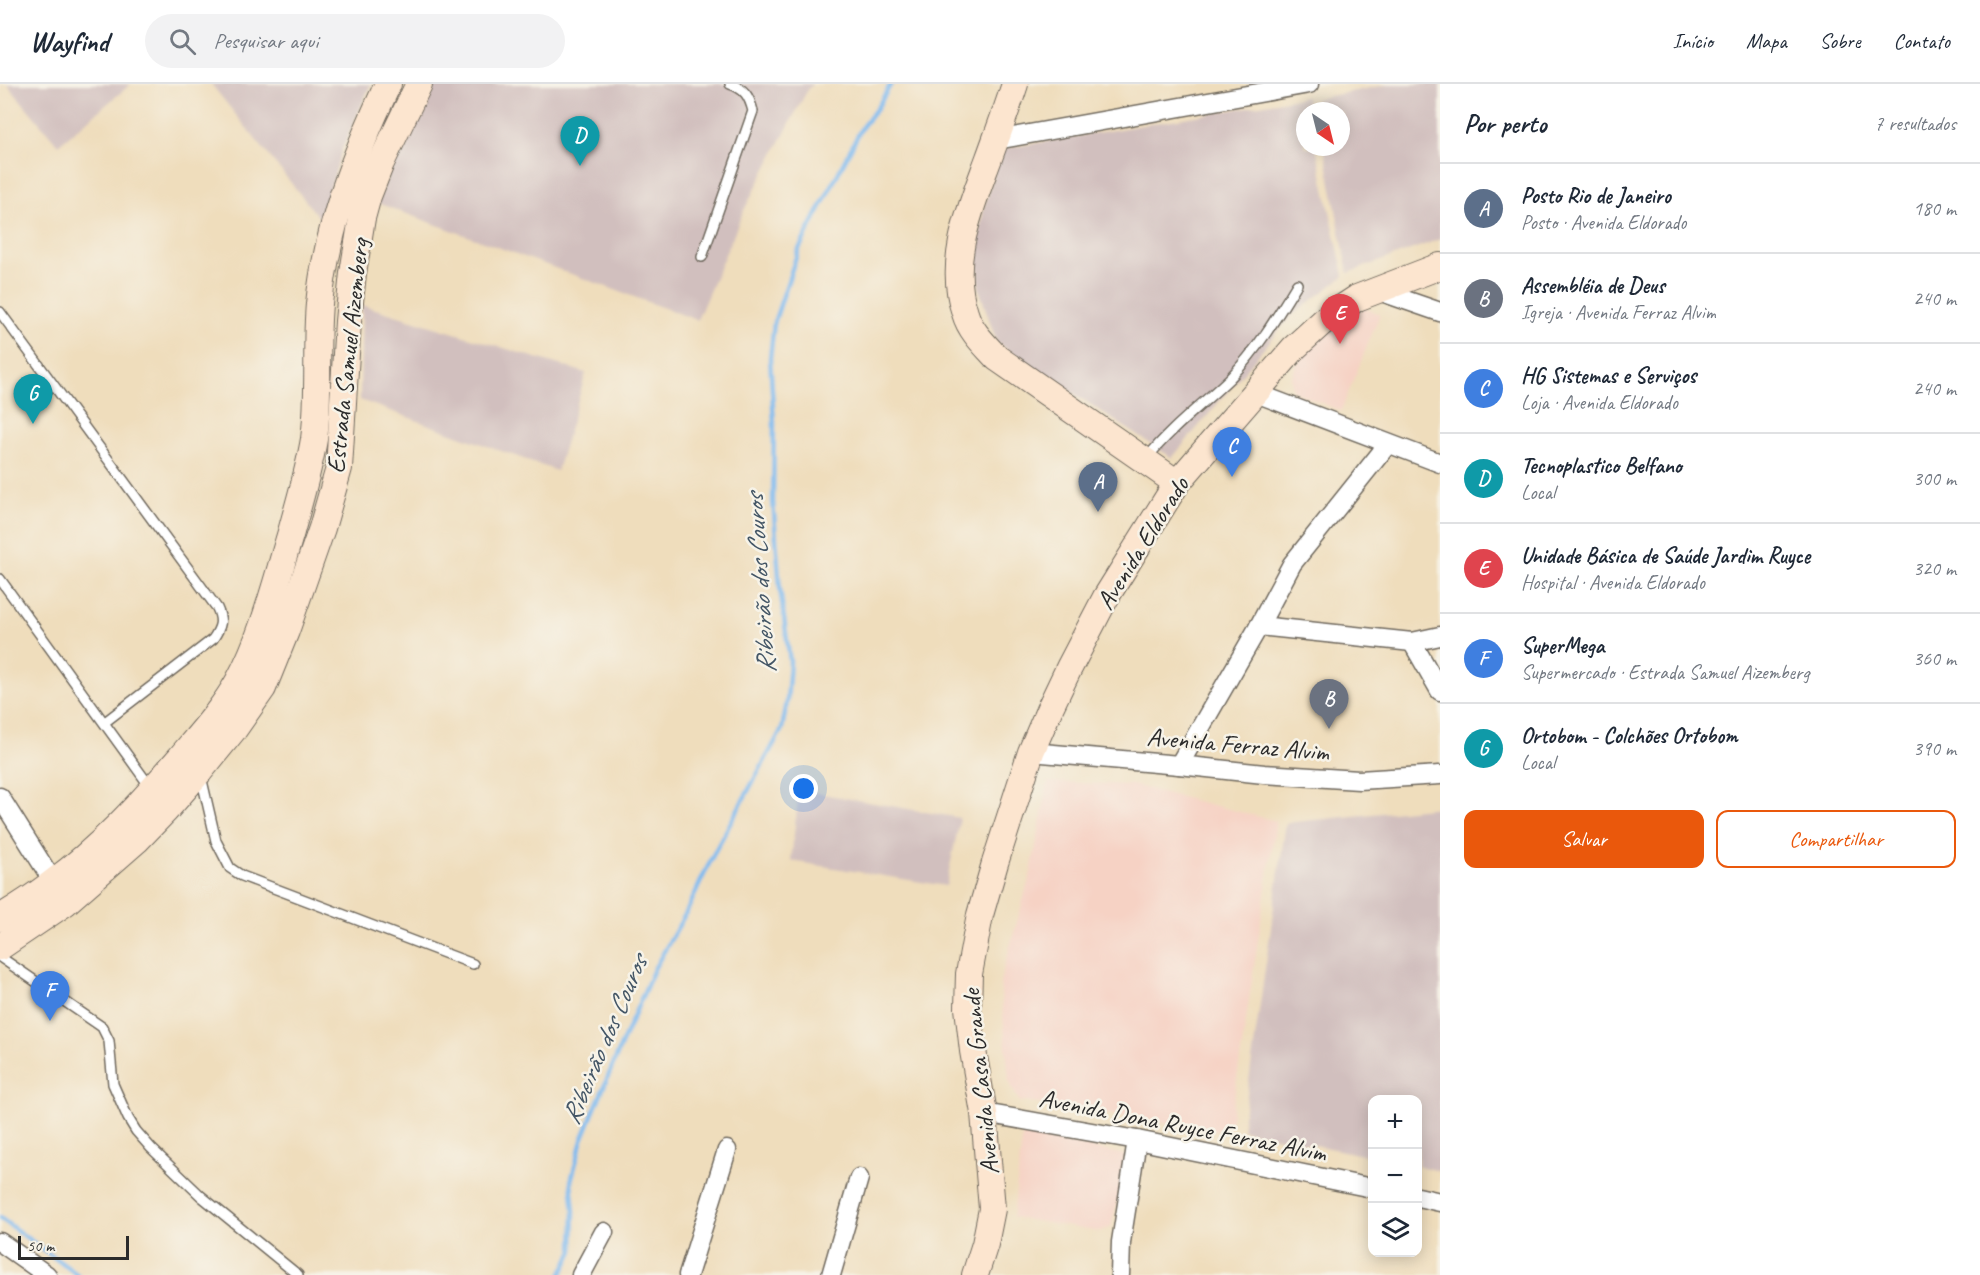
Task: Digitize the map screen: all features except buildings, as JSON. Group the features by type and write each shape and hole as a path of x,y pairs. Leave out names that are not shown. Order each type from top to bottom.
{"main road":[{"name":"Estrada Samuel Aizemberg","path":"0,918 54,882 103,841 152,790 201,734 237,684 252,653 300,500 314,441 319,306 326,256 338,208 354,160 388,84"},
{"name":"Estrada Samuel Aizemberg","path":"0,947 65,903 166,810 235,728 262,688 279,651 318,538 339,468 349,311 362,218 381,163 419,84"},
{"path":"1015,84 966,220 958,267 960,298 965,316 978,337 997,358 1177,483"},
{"name":"Avenida Eldorado","path":"1031,752 1069,668 1106,597 1177,483 1312,330 1339,308 1357,298 1440,266"},
{"name":"Avenida Casa Grande","path":"975,1275 985,1244 992,1209 984,1113 968,1008 969,974 980,915 1031,752"}],"street":[{"path":"996,140 1309,84"},
{"path":"1376,290 1440,312"},
{"path":"1256,393 1440,463"},
{"path":"1179,765 1293,564 1388,444"},
{"path":"1259,626 1412,642 1440,636"},
{"path":"1412,642 1440,691"},
{"name":"Avenida Ferraz Alvim","path":"1031,752 1264,774 1359,780 1440,775"},
{"path":"0,797 54,882"},
{"name":"Avenida Dona Ruyce Ferraz Alvim","path":"984,1113 1137,1140 1368,1187"},
{"path":"1120,1275 1121,1242 1137,1140"},
{"path":"688,1275 727,1150"},
{"path":"831,1275 859,1178"},
{"path":"1422,1198 1440,1202"},
{"path":"581,1275 604,1232"},
{"path":"0,1242 47,1275"}],"lane":[{"path":"702,257 753,111 750,97 740,87 730,84"},
{"path":"1145,461 1161,441 1231,376 1268,332 1297,284"},
{"path":"0,312 217,608 222,619 213,639 105,722"},
{"path":"0,579 152,790"},
{"path":"200,771 216,841 230,868 242,876 473,964"},
{"path":"0,957 102,1028 109,1041 112,1084 136,1131 201,1196 298,1275"}],"shaded area":[{"path":"7,84 131,84 58,145"},
{"path":"211,84 371,84 342,149 321,220"},
{"path":"434,84 813,84 808,89 744,210 697,320 377,203 395,154"},
{"path":"1390,84 1440,84 1440,239 1348,273 1326,156 1350,156 1350,102 1316,102 1315,99"},
{"path":"1306,97 1307,102 1296,102 1296,156 1318,156 1344,276 1290,317 1172,458 997,343 979,289 977,249 984,207 1002,149"},
{"path":"1353,304 1380,314 1341,411 1293,391 1291,378 1299,359"},
{"path":"362,305 586,373 557,471 360,400"},
{"path":"1048,782 1133,785 1276,821 1229,1132 1019,1101 1009,1081 1000,982 1031,872"},
{"path":"799,790 960,818 946,886 791,861"},
{"path":"1440,807 1440,1171 1422,1167 1422,1095 1368,1095 1368,1156 1242,1130 1286,823"},
{"path":"1023,1132 1129,1156 1111,1227 1100,1232 1013,1217"}],"waterway":[{"name":"Ribeirão dos Couros","path":"561,1275 573,1251 574,1211 571,1181 582,1140 654,969 687,911 715,851 782,729 790,662 780,589 773,501 774,423 770,358 774,323 798,251 862,127 877,108 891,84"},
{"path":"0,1218 78,1275"}],"place":[{"name":"Tecnoplastico Belfano","path":"580,166"},
{"name":"Unidade Básica de Saúde Jardim Ruyce","path":"1340,344"},
{"name":"Ortobom - Colchões Ortobom","path":"33,424"},
{"name":"HG Sistemas e Serviços","path":"1232,477"},
{"name":"Posto Rio de Janeiro","path":"1098,512"},
{"name":"Assembléia de Deus","path":"1329,729"},
{"name":"SuperMega","path":"50,1021"}]}
